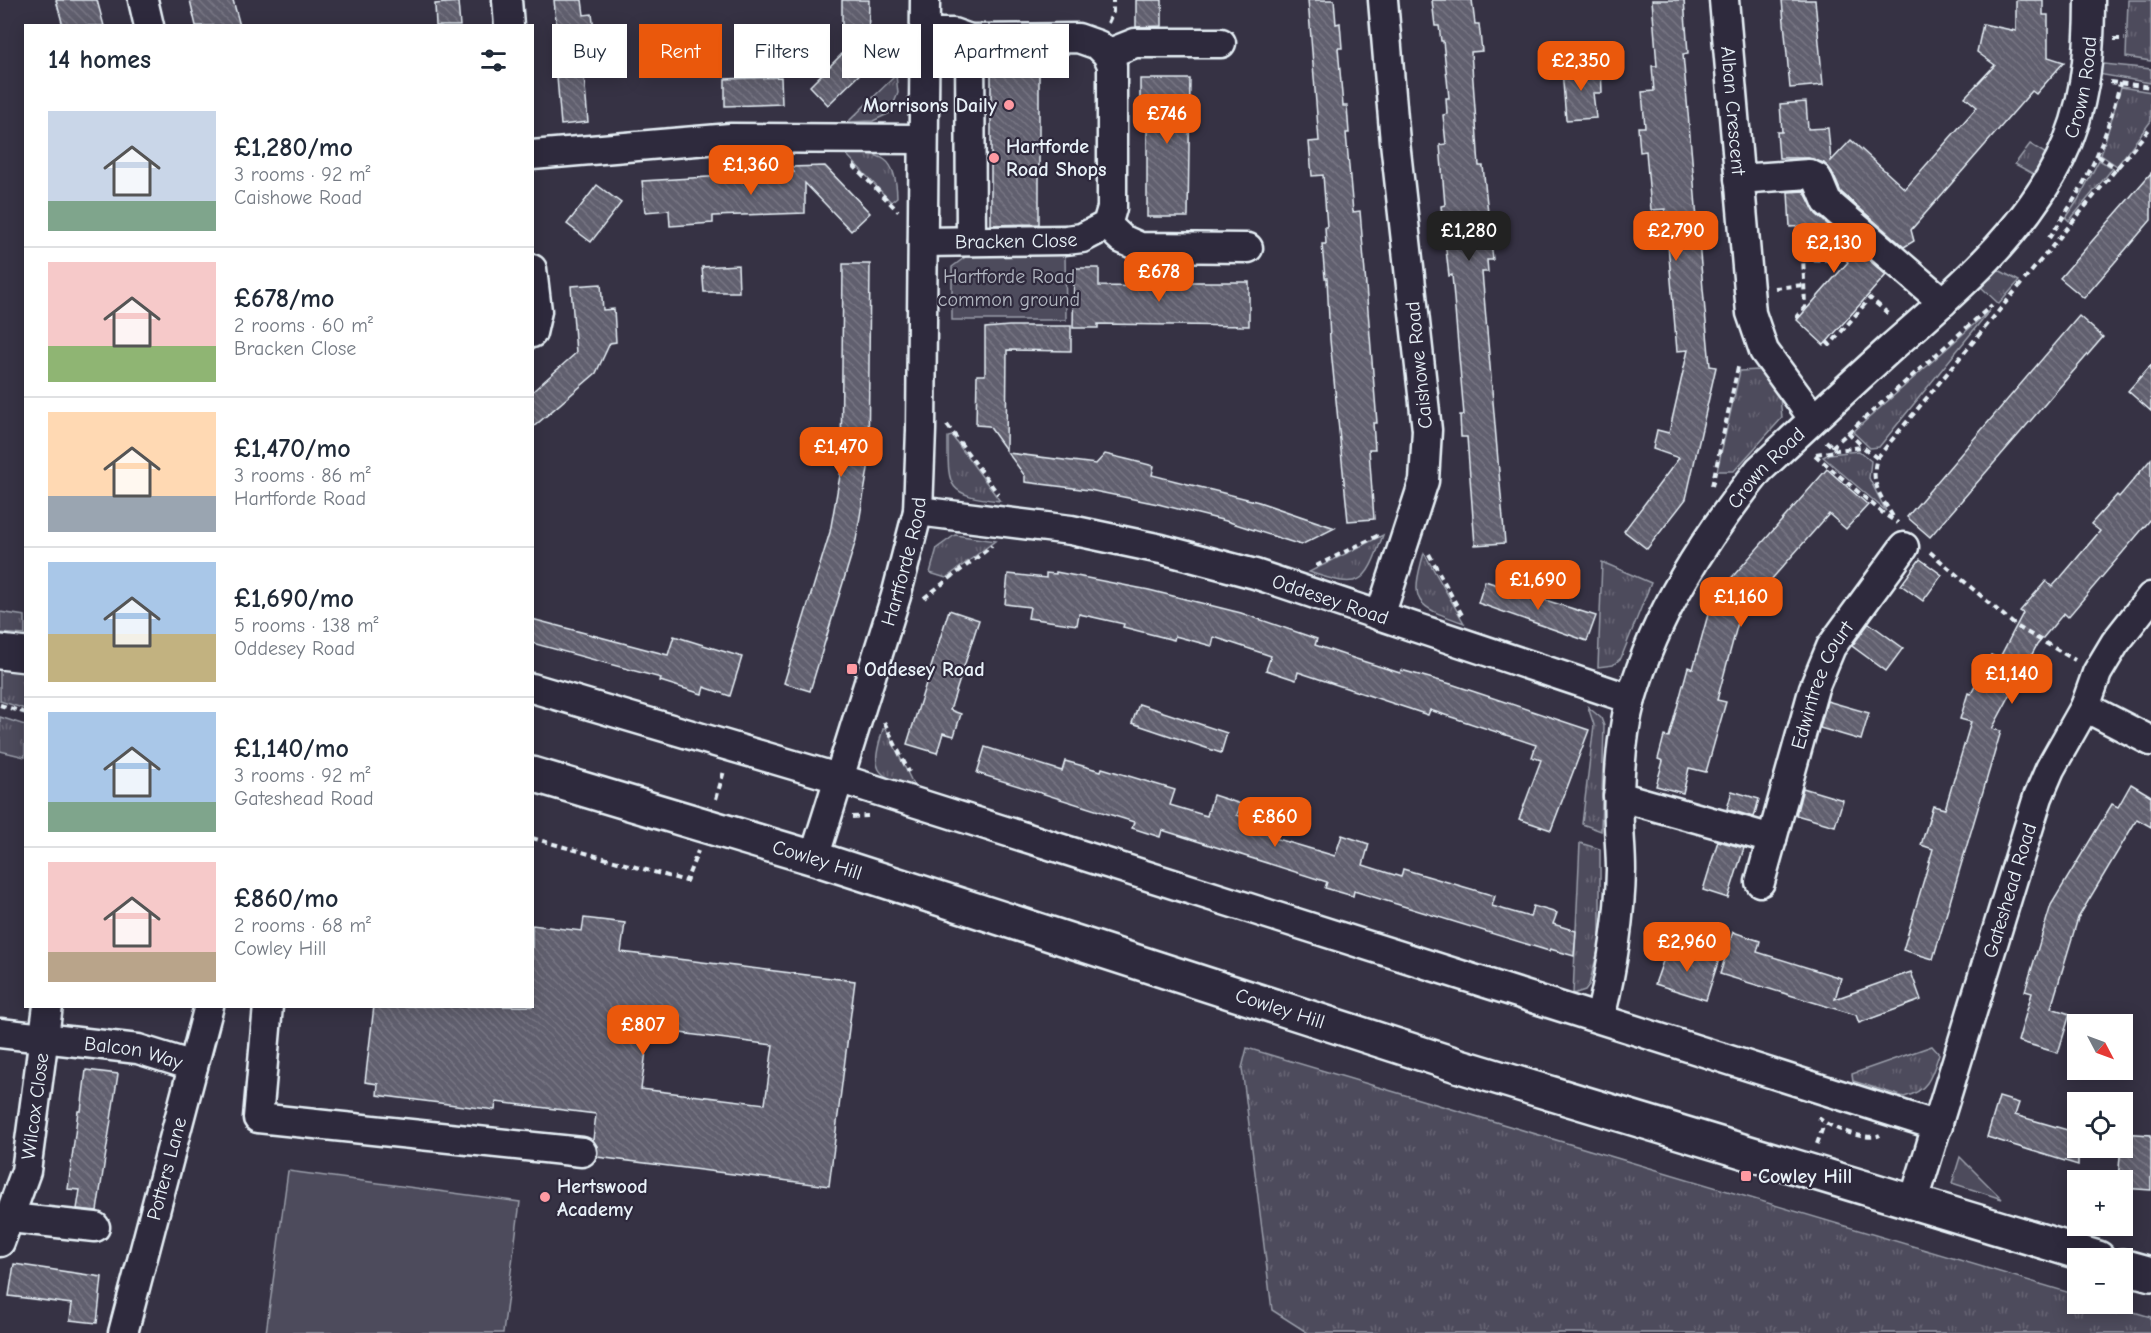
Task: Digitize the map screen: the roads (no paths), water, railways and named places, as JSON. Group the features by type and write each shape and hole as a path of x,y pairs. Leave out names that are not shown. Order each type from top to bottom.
{"main road":[{"path":"0,652 24,655"},
{"name":"Cowley Hill","path":"534,775 814,858 1460,1066 2067,1249"},
{"path":"2133,1269 2151,1274"}],"street":[{"path":"143,0 149,24"},
{"path":"507,0 509,24"},
{"name":"Hartforde Road","path":"814,858 841,779 896,596 918,511 925,0"},
{"name":"Caishowe Road","path":"1380,616 1424,481 1427,430 1395,142 1383,0"},
{"name":"Alban Crescent","path":"1725,0 1739,179 1756,333 1764,351 1811,421"},
{"name":"Crown Road","path":"1600,1018 1618,932 1621,870 1618,796 1631,699 1664,614 1687,569 1728,508 1759,470 1943,302 1990,256 2037,198 2060,158 2076,119 2090,45 2090,0"},
{"path":"925,33 933,33"},
{"path":"1069,38 1078,38 1098,45 1107,54 1112,65 1112,208 1107,225 1122,239 1140,247 1248,248"},
{"path":"1107,54 1135,44 1221,43"},
{"path":"970,78 970,242"},
{"path":"534,155 731,138 923,139"},
{"path":"1739,179 1809,174 1817,178 1827,202 1943,302"},
{"name":"Bracken Close","path":"923,242 1066,240 1082,238 1107,225"},
{"path":"534,285 537,310 534,324"},
{"name":"Oddesey Road","path":"918,511 1071,530 1161,549 1255,574 1631,699"},
{"name":"Edwintree Court","path":"1760,882 1814,688 1831,647 1907,536"},
{"name":"Gateshead Road","path":"1913,1204 2034,808 2050,769 2085,706 2097,673 2115,643 2151,597"},
{"path":"534,689 841,779 1938,1126"},
{"path":"2085,706 2151,741"},
{"path":"1618,796 1772,838"},
{"name":"Wilcox Close","path":"5,1230 26,1171 48,1008"},
{"name":"Potters Lane","path":"123,1333 208,1008"},
{"path":"268,1008 258,1118 582,1152"},
{"name":"Balcon Way","path":"0,1033 138,1049 193,1066"},
{"path":"5,1230 95,1227"}],"place":[{"name":"Morrisons Daily","path":"1009,105"},
{"name":"Hartforde Road Shops","path":"994,158"},
{"name":"Oddesey Road","path":"852,669"},
{"name":"Cowley Hill","path":"1746,1176"},
{"name":"Hertswood Academy","path":"545,1197"}],"park label":[{"name":"Hartforde Road common ground","path":"1009,288"}]}
